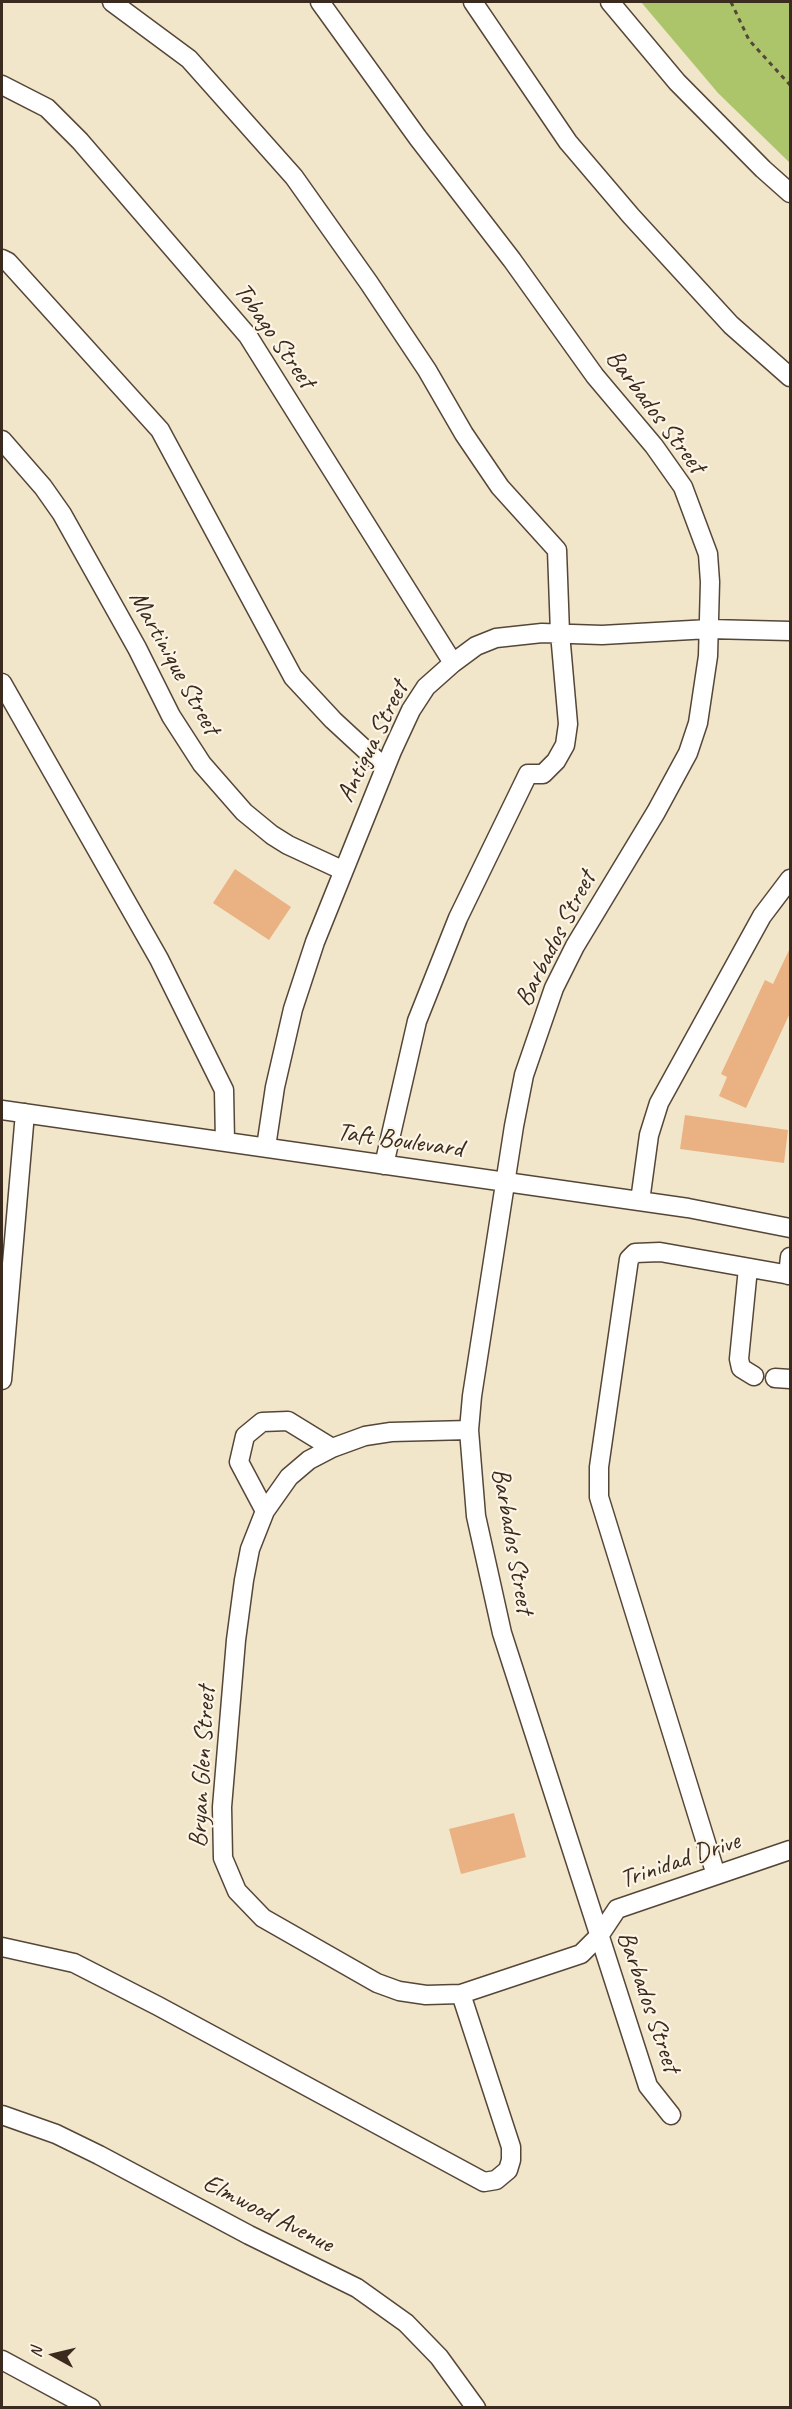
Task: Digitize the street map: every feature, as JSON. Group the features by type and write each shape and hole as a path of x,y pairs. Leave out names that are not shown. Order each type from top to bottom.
{"street":[{"path":"112,2 189,59 287,169 308,196 427,370 464,434 500,487 557,550 560,633 568,724 565,745 556,761 543,774 528,774 458,918 417,1021 384,1165"},
{"name":"Barbados Street","path":"320,2 418,138 512,260 596,376 654,446 683,487 708,554 709,629 698,723 688,753 656,812 575,946 554,988 524,1075 505,1182 472,1396 469,1430 476,1516 502,1633 648,2086 671,2115"},
{"path":"473,2 568,142 631,216 731,325 790,377"},
{"path":"610,2 677,82 790,193"},
{"name":"Tobago Street","path":"2,85 46,108 81,141 248,336 453,663"},
{"path":"2,260 8,262 160,430 293,677 333,720 385,768"},
{"name":"Martinique Street","path":"2,440 43,487 62,514 137,648 171,716 202,764 244,812 272,835 342,870"},
{"name":"Antigua Street","path":"266,1147 274,1087 293,1009 315,942 342,870 385,768 411,710 426,687 476,646 496,638 560,633 602,634 709,629 790,631"},
{"path":"2,683 159,959 224,1090 225,1142"},
{"path":"639,1202 649,1135 659,1103 762,916 790,879"},
{"name":"Taft Boulevard","path":"2,1110 639,1202 790,1228"},
{"path":"2,1380 25,1113"},
{"path":"716,1875 599,1497 599,1467 628,1259 635,1253 660,1252 748,1268 790,1269"},
{"path":"748,1268 739,1359 741,1368 754,1376"},
{"path":"265,1511 239,1462 245,1436 262,1422 288,1421 332,1448"},
{"name":"Bryan Glen Street","path":"469,1430 391,1432 365,1436 332,1448 309,1460 289,1477 265,1511 250,1549 236,1640 222,1808 223,1858 237,1891 263,1918 377,1983 399,1991 426,1995 461,1994 581,1953 599,1936"},
{"name":"Trinidad Drive","path":"599,1936 616,1909 790,1850"},
{"path":"2,1947 74,1964 158,2006 484,2182 496,2180 508,2170 512,2160 511,2147 461,1994"},
{"name":"Elmwood Avenue","path":"2,2115 56,2134 249,2235 357,2288 406,2323 439,2357 476,2408"},
{"path":"2,2360 91,2408"}],"path":[{"path":"731,2 749,40 790,85"}],"green space":[{"path":"641,2 790,2 790,163 718,93"}],"building":[{"path":"235,869 291,907 269,940 213,903"},
{"path":"790,948 790,1013 746,1108 719,1096 727,1077 721,1074 765,980 773,984"},
{"path":"685,1115 788,1130 784,1163 680,1149"},
{"path":"514,1813 526,1857 461,1874 449,1829"}]}
